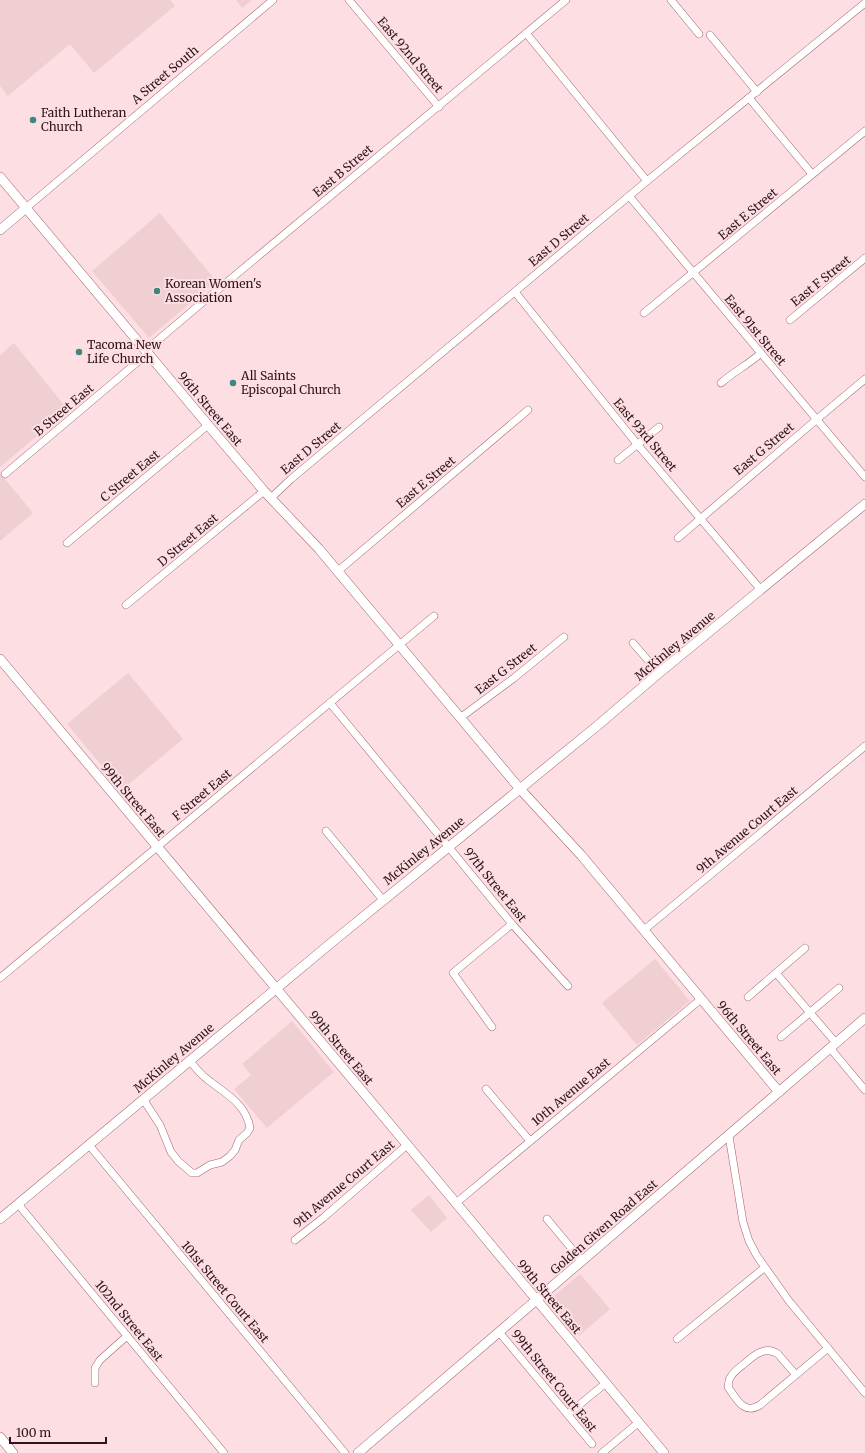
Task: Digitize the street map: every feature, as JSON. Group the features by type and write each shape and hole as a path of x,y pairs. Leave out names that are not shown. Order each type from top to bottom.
{"street":[{"name":"A Street South","path":"0,230 273,0"},
{"name":"East 92nd Street","path":"349,0 439,107"},
{"name":"East B Street","path":"137,362 147,354 151,346 197,307 566,0"},
{"path":"671,0 699,34"},
{"name":"East D Street","path":"268,495 291,479 865,1"},
{"path":"526,33 647,181"},
{"path":"710,35 757,92"},
{"path":"749,98 812,174"},
{"name":"East E Street","path":"644,314 865,131"},
{"name":"96th Street East","path":"0,177 147,354 268,495 338,571 520,789 581,855 779,1092"},
{"name":"East 91st Street","path":"629,196 865,477"},
{"name":"East F Street","path":"790,320 865,258"},
{"name":"East 93rd Street","path":"515,292 637,444 761,590"},
{"path":"720,383 760,353"},
{"name":"B Street East","path":"5,474 137,362"},
{"name":"East G Street","path":"678,538 865,379"},
{"name":"East E Street","path":"338,571 528,410"},
{"name":"C Street East","path":"67,543 208,425"},
{"path":"618,460 659,427"},
{"name":"D Street East","path":"126,605 268,495"},
{"name":"McKinley Avenue","path":"0,1219 189,1060 865,504"},
{"path":"400,645 434,616"},
{"name":"East G Street","path":"460,718 564,637"},
{"path":"633,643 659,673"},
{"name":"F Street East","path":"0,978 400,645"},
{"name":"99th Street East","path":"0,659 664,1453"},
{"name":"97th Street East","path":"330,703 512,924 568,986"},
{"name":"9th Avenue Court East","path":"644,930 865,746"},
{"path":"326,831 383,900"},
{"path":"492,1027 453,973 512,924"},
{"path":"748,997 805,948"},
{"path":"776,973 810,1012 865,1090"},
{"path":"781,1037 839,988"},
{"name":"10th Avenue East","path":"456,1203 701,999"},
{"name":"Golden Given Road East","path":"358,1453 865,1018"},
{"path":"143,1099 160,1124 171,1152 178,1161 192,1173 196,1173 210,1165 222,1162 230,1156 235,1150 239,1140 250,1128 246,1115 233,1098 205,1078 189,1060"},
{"path":"486,1089 530,1141"},
{"path":"729,1136 743,1222 749,1241 764,1268 789,1301 865,1392"},
{"name":"101st Street Court East","path":"89,1145 345,1453"},
{"name":"9th Avenue Court East","path":"295,1240 323,1218 407,1145"},
{"name":"102nd Street East","path":"18,1204 224,1453"},
{"path":"547,1219 582,1261"},
{"path":"677,1339 764,1268"},
{"name":"99th Street Court East","path":"500,1332 592,1444"},
{"path":"95,1383 95,1368 100,1360 127,1336"},
{"path":"796,1375 778,1354 772,1351 764,1351 757,1353 733,1373 728,1387 742,1406 753,1409 760,1405 796,1375 828,1348"},
{"path":"568,1414 606,1383"},
{"path":"602,1453 638,1422"},
{"path":"0,1437 13,1453"}],"shaded area":[{"path":"0,0 170,0 175,6 94,73 70,44 8,96 0,86"},
{"path":"236,0 252,0 242,8"},
{"path":"160,213 216,281 149,338 92,271"},
{"path":"14,343 68,410 0,467 0,355"},
{"path":"0,473 33,513 0,541"},
{"path":"128,673 183,739 122,790 67,724"},
{"path":"655,959 690,1001 637,1045 602,1003"},
{"path":"292,1021 334,1072 267,1128 234,1089 251,1075 242,1064"},
{"path":"429,1195 447,1218 431,1232 411,1210"},
{"path":"580,1274 610,1309 579,1336 549,1300"}],"place":[{"name":"Faith Lutheran Church","path":"33,120"},
{"name":"Korean Women's Association","path":"157,291"},
{"name":"Tacoma New Life Church","path":"79,352"},
{"name":"All Saints Episcopal Church","path":"233,383"}]}
